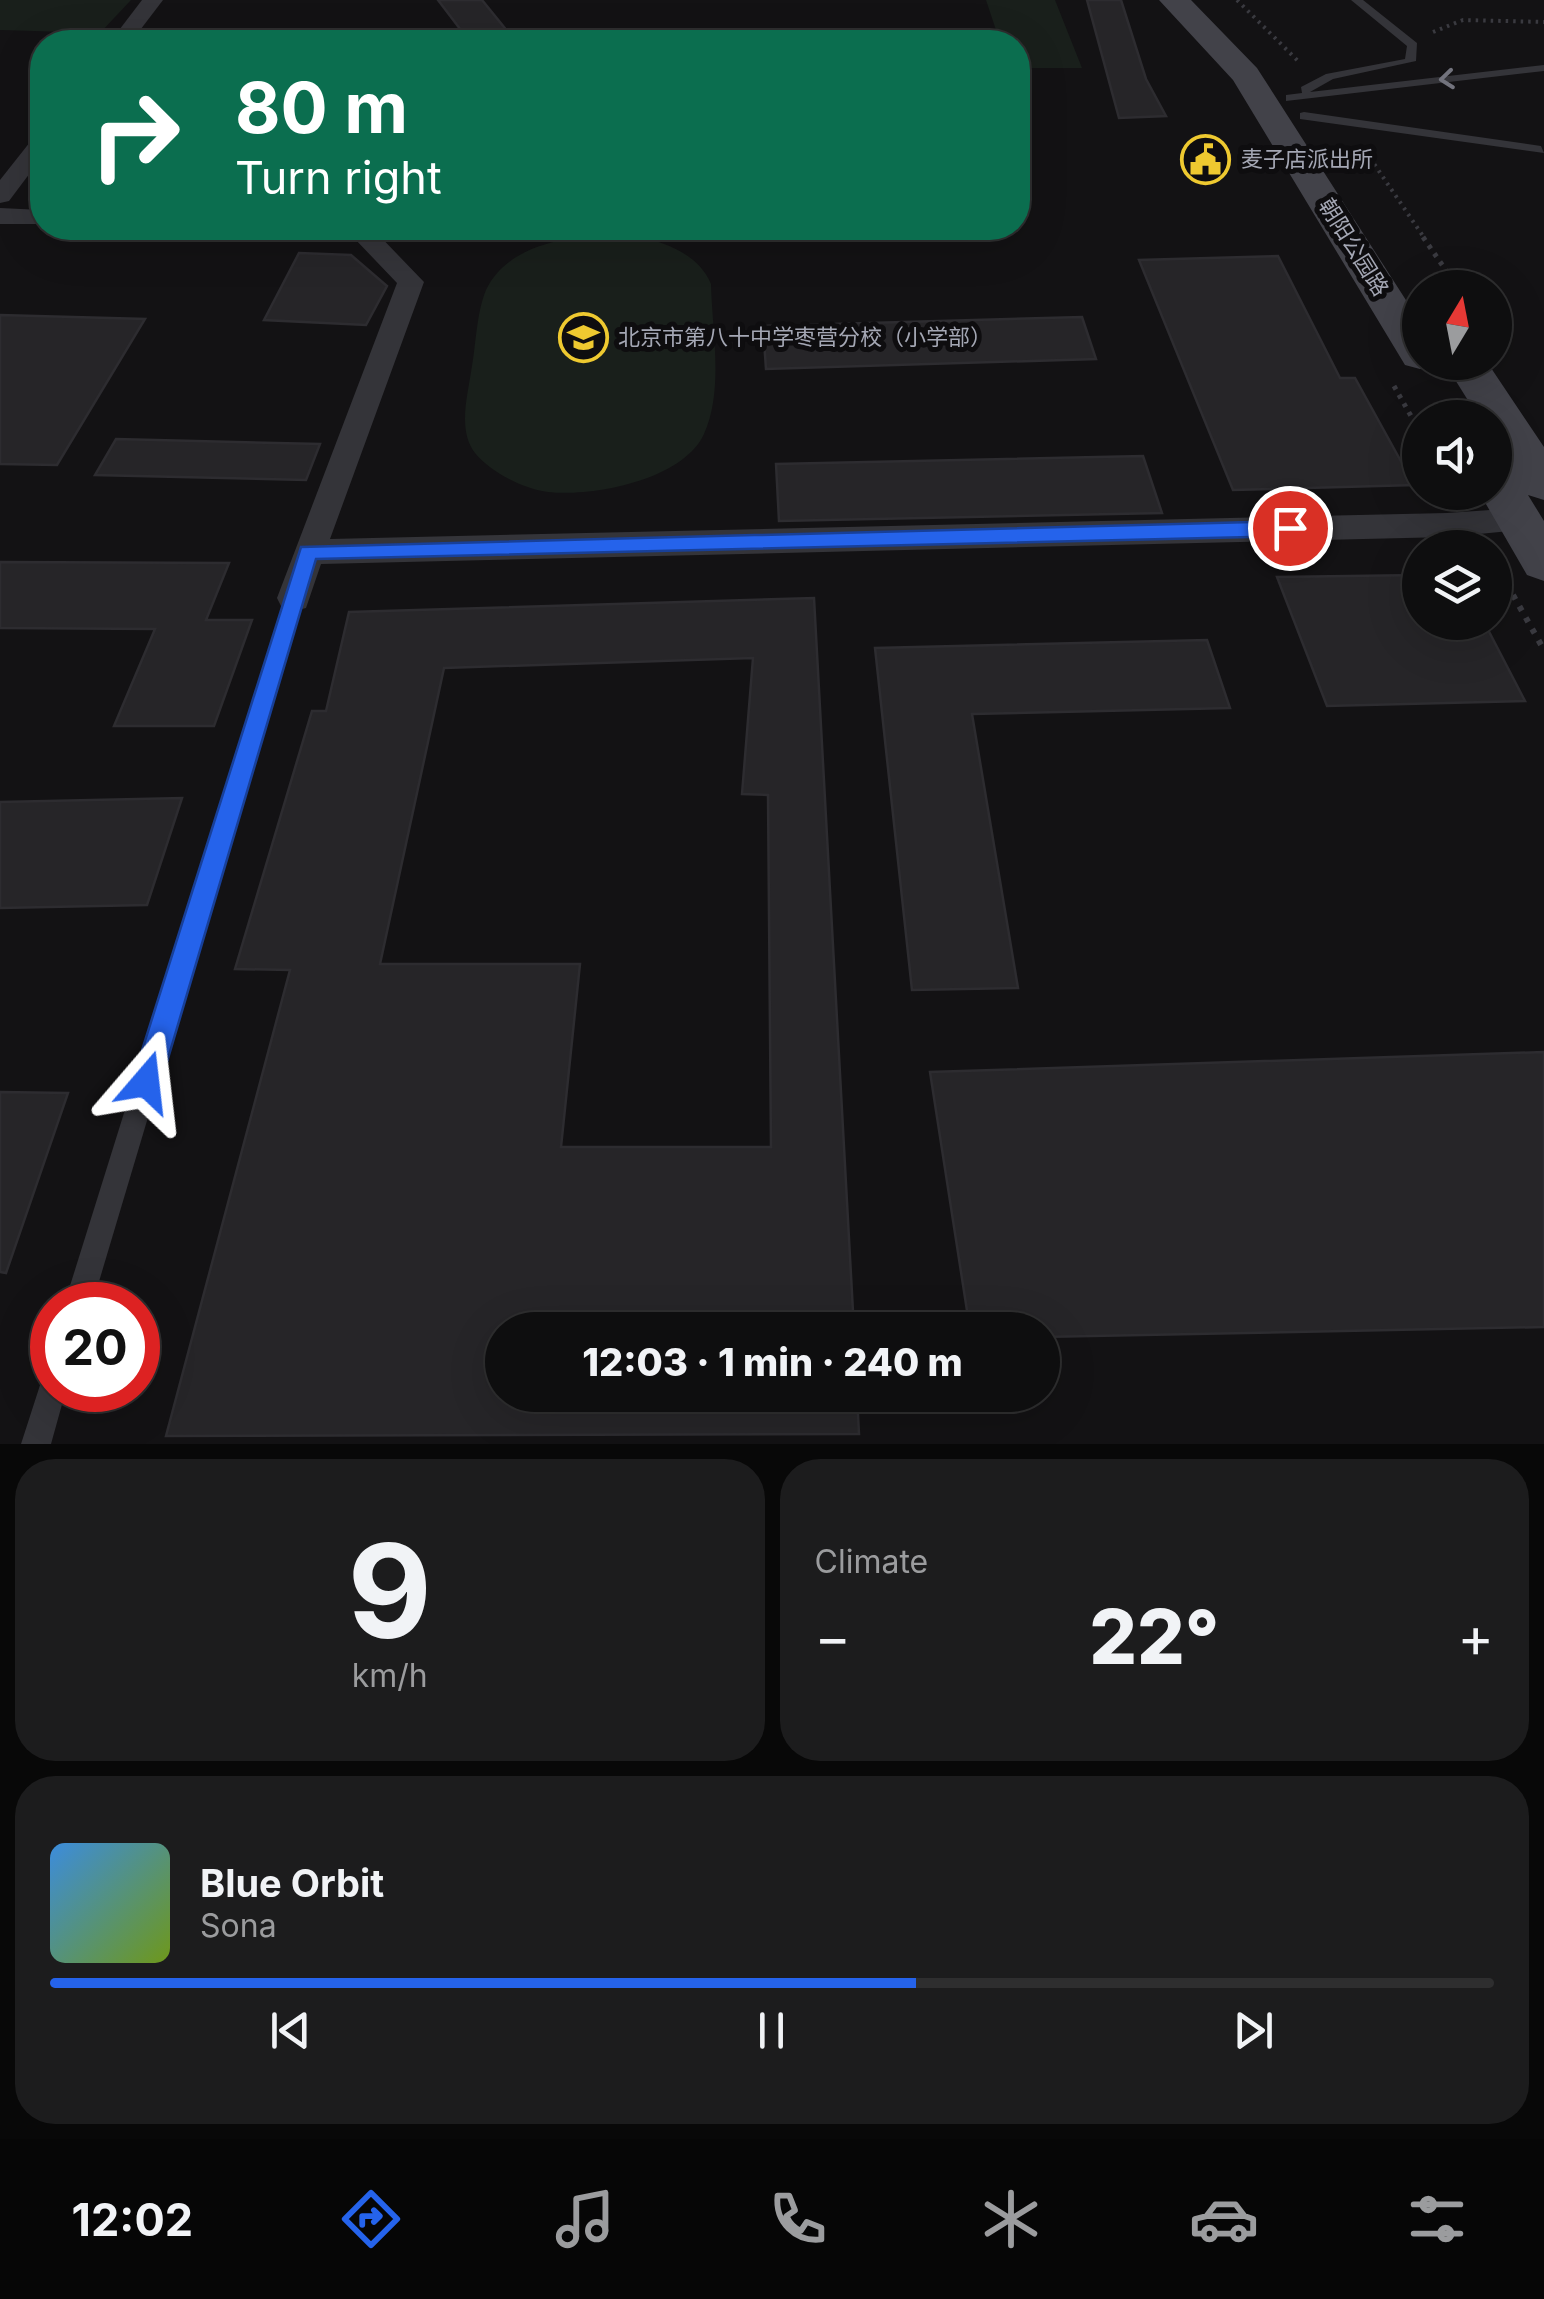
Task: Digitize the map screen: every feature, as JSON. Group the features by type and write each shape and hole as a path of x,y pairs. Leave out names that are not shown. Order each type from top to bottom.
{"main road":[{"name":"朝阳公园路","path":"1174,0 1246,75 1402,326"},
{"name":"朝阳公园路","path":"1206,0 1297,107 1404,270"},
{"path":"1472,380 1519,494 1524,571"}],"street":[{"path":"130,30 154,0"},
{"path":"0,196 30,157"},
{"path":"0,216 30,217"},
{"path":"294,598 411,282 370,240"},
{"path":"308,552 1447,524 1519,494"}],"lane":[{"path":"1297,107 1330,76 1410,61 1413,45 1356,0"},
{"path":"1297,107 1544,68"},
{"path":"1297,107 1541,150"},
{"path":"85,1282 294,598"},
{"path":"36,1444 45,1412"}],"path":[{"path":"1431,32 1463,20 1544,22"},
{"path":"1524,571 1544,650"}],"shaded area":[{"path":"0,0 131,0 103,30 0,30"},
{"path":"986,0 1055,0 1082,68 1030,68 1030,30 996,30"},
{"path":"652,240 689,257 711,284 715,380 710,417 693,450 657,474 588,492 548,492 489,467 470,444 465,425 466,403 486,290 513,259 552,242"}],"building":[{"path":"438,0 482,0 506,30 461,30"},
{"path":"1087,0 1121,0 1146,79 1166,116 1119,118"},
{"path":"299,253 351,255 387,286 366,325 264,320"},
{"path":"1278,256 1340,378 1355,378 1402,463 1402,485 1233,490 1139,260"},
{"path":"0,315 145,319 57,465 0,464"},
{"path":"1082,317 1096,359 766,369 763,326"},
{"path":"116,439 320,444 306,480 95,475"},
{"path":"1143,456 1162,513 779,521 776,464"},
{"path":"0,562 229,563 206,620 252,620 214,726 114,726 155,629 0,628"},
{"path":"1402,575 1402,640 1493,640 1525,701 1327,706 1277,577"},
{"path":"814,598 853,1312 485,1312 485,1412 858,1412 859,1434 166,1436 290,970 235,969 312,711 326,711 349,612","holes":["753,658 742,794 768,795 771,1147 561,1147 580,964 380,964 444,668"]},
{"path":"1207,640 1230,708 972,714 1018,988 912,990 875,648"},
{"path":"182,798 147,905 0,908 0,802"},
{"path":"1544,1052 1544,1327 1060,1337 1060,1312 967,1312 930,1072"},
{"path":"0,1092 68,1093 6,1273 0,1272"}],"place":[{"name":"麦子店派出所","path":"1206,159"},
{"name":"北京市第八十中学枣营分校（小学部）","path":"583,337"}],"route":[{"path":"146,1082 308,552 1290,528"}]}
